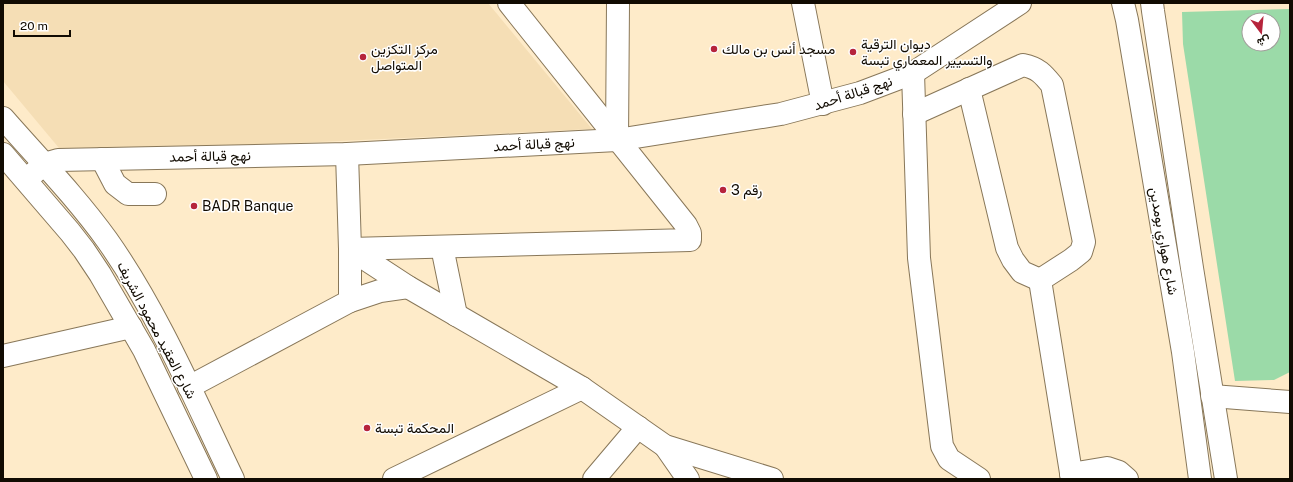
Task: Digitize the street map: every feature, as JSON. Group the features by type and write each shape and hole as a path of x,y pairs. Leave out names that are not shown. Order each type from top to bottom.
{"street":[{"path":"350,249 690,240 690,233 686,225 509,3"},
{"path":"617,140 618,3"},
{"path":"803,3 823,104"},
{"name":"نهج قبالة أحمد","path":"38,157 58,160 347,154 617,140 781,114 860,93 913,73 1020,3"},
{"name":"شارع هواري بومدين","path":"1123,3 1183,352 1200,479"},
{"name":"شارع هواري بومدين","path":"1152,3 1226,479"},
{"path":"914,114 1023,65 1033,67 1043,74 1052,85 1084,242 1080,252 1071,260 1040,280"},
{"path":"913,73 919,258 942,446 949,459 979,479"},
{"path":"969,89 1007,248 1013,260 1022,272 1040,280"},
{"name":"شارع العقيد محمود الشريف","path":"3,118 91,219 122,262 165,338 233,479"},
{"path":"347,154 350,301"},
{"path":"11,168 38,157"},
{"path":"102,159 115,184 128,194 155,194"},
{"name":"شارع العقيد محمود الشريف","path":"11,168 84,250 100,274 144,350 206,479"},
{"path":"442,247 456,315"},
{"path":"350,249 408,287 582,388 665,446 744,475 772,479"},
{"path":"1040,280 1071,476 1107,468 1119,472 1127,479"},
{"path":"189,387 350,301 380,290 408,287"},
{"path":"3,356 131,327"},
{"path":"394,479 582,388"},
{"path":"1212,396 1290,402"},
{"path":"594,479 638,427"},
{"path":"665,446 688,479"}],"shaded area":[{"name":"مركز التكزين المتواصل","path":"3,3 488,3 592,129 64,154 3,81"}],"green space":[{"path":"1290,9 1290,372 1274,380 1235,381 1183,44 1182,12"}],"place":[{"name":"مسجد أنس بن مالك","path":"714,49"},
{"name":"ديوان الترقية والتسيير المعماري تبسة","path":"853,52"},
{"name":"مركز التكزين المتواصل","path":"363,57"},
{"name":"رقم 3","path":"723,190"},
{"name":"BADR Banque","path":"194,206"},
{"name":"المحكمة تبسة","path":"367,428"}]}
